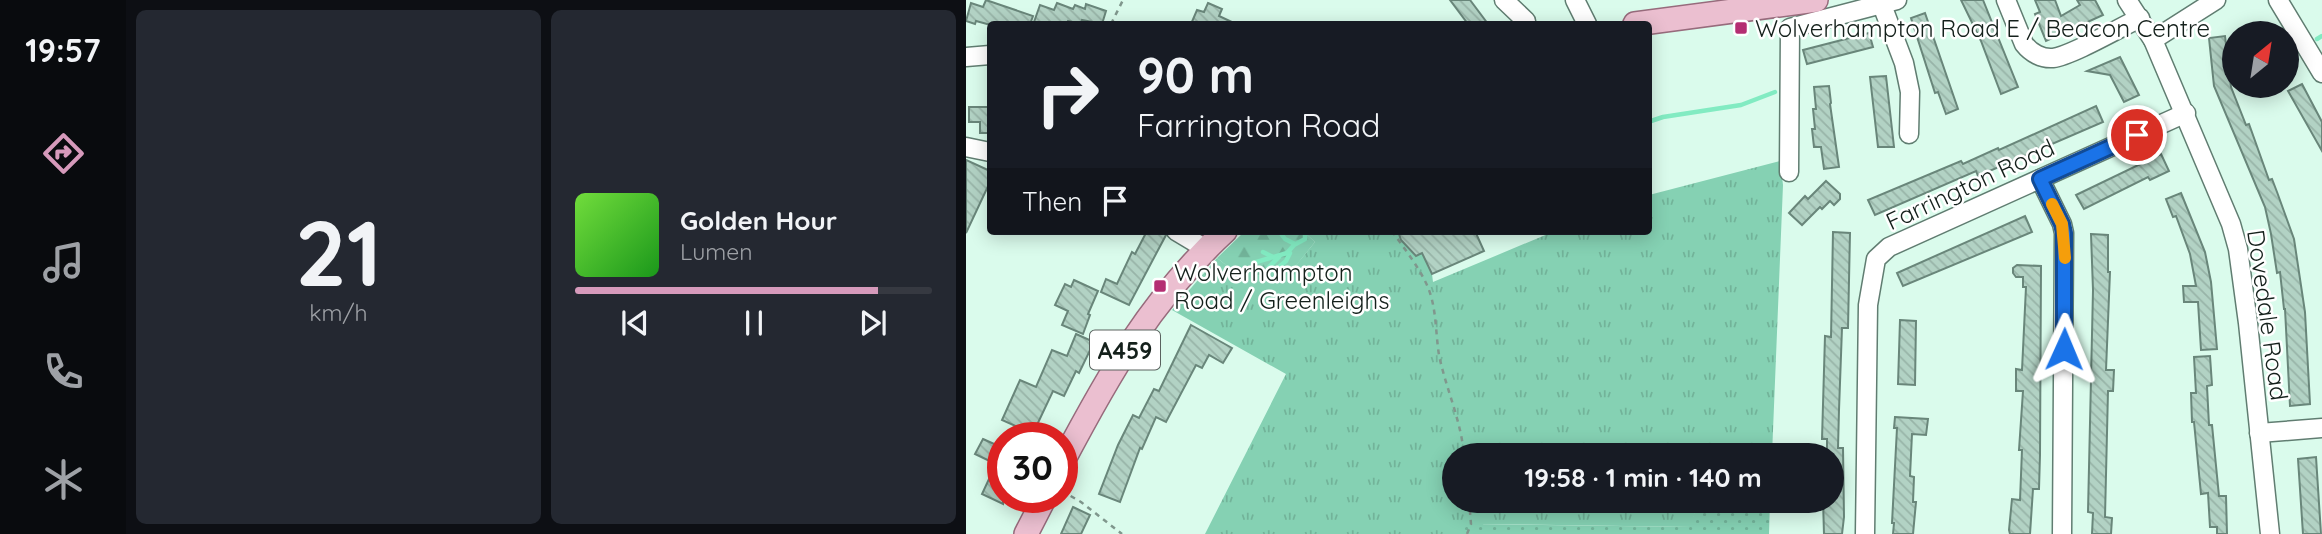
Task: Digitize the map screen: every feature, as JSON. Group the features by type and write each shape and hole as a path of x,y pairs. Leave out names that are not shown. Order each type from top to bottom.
{"main road":[{"path":"1652,21 1734,6 1816,0"},
{"name":"A459","path":"1078,433 1102,387 1143,322 1221,235"},
{"path":"1026,534 1037,513"}],"street":[{"path":"1504,0 1526,21"},
{"path":"1575,0 1586,21"},
{"path":"2006,0 2024,44 2044,57 2059,56 2140,18"},
{"name":"Dovedale Road","path":"2127,0 2153,40 2186,113 2231,224 2238,249 2270,534"},
{"path":"2153,40 2216,0"},
{"path":"2278,0 2322,73"},
{"path":"1789,172 1790,28 1890,2 1910,92 1909,134"},
{"path":"966,57 987,55"},
{"name":"Farrington Road","path":"1865,534 1868,304 1876,259 1889,247 2186,113"},
{"path":"966,147 987,151"},
{"path":"2040,179 2064,233 2066,270 2062,534"},
{"path":"1183,235 1206,249"},
{"path":"2259,433 2322,428"}],"path":[{"path":"1112,21 1123,0"},
{"path":"1395,235 1424,279 1431,295 1436,316 1439,355 1463,443"},
{"path":"1078,500 1122,534"},
{"path":"1467,534 1471,524 1470,513"}],"green space":[{"path":"1780,161 1783,185 1772,443 1442,443 1442,513 1695,513 1691,527 1483,524 1485,534 1205,534 1286,374 1172,310 1217,258 1269,298 1315,242 1307,235 1399,235 1415,256 1422,253 1433,282 1545,235 1652,235 1652,194"},
{"path":"1241,235 1307,235 1315,242 1269,299 1217,258"},
{"path":"1694,513 1770,513 1769,534 1454,534 1471,524 1690,527"}],"building":[{"path":"986,0 1033,16 1031,21 987,21 987,24 976,21 975,24 966,21 971,3 983,7"},
{"path":"1450,0 1470,0 1486,21 1466,21"},
{"path":"1961,0 1983,0 2018,87 2001,94 1981,41"},
{"path":"2035,0 2055,0 2061,16 2080,5 2077,0 2095,0 2103,15 2046,41 2035,14 2040,12"},
{"path":"1057,3 1073,9 1075,5 1085,9 1086,4 1106,11 1103,21 1034,21 1040,5 1054,10"},
{"path":"1208,3 1222,9 1219,16 1230,21 1192,21 1197,10 1204,12"},
{"path":"1925,13 1958,109 1946,114 1938,92 1935,93 1911,18"},
{"path":"1869,33 1873,47 1807,64 1803,50"},
{"path":"2222,36 2222,98 2235,98 2246,125 2249,124 2294,239 2305,312 2310,404 2290,406 2285,309 2280,272 2277,273 2265,207 2214,86 2209,38"},
{"path":"2120,57 2139,95 2124,102 2110,75 2087,71"},
{"path":"1886,76 1894,147 1878,147 1870,77"},
{"path":"2302,84 2322,122 2322,151 2292,98 2300,98"},
{"path":"1829,86 1839,167 1824,169 1821,147 1814,147 1814,87"},
{"path":"2096,106 2103,122 1978,176 1976,171 1875,215 1868,200 1961,161 1963,164 1998,148 1999,150"},
{"path":"969,107 987,107 987,133 980,133 980,122 969,122"},
{"path":"2161,154 2169,171 2150,180 2148,177 2084,209 2076,195"},
{"path":"966,160 987,170 987,188 966,233"},
{"path":"1826,181 1840,194 1840,199 1834,205 1830,201 1822,209 1820,207 1802,225 1789,213 1805,196 1808,199"},
{"path":"2181,193 2205,252 2211,282 2217,349 2201,350 2198,302 2184,302 2183,286 2196,286 2190,254 2176,216 2173,217 2166,199"},
{"path":"2025,216 2032,232 1903,286 1897,273"},
{"path":"1833,232 1850,233 1848,328 1842,328 1838,443 1827,443 1827,439 1822,439 1825,336 1831,337"},
{"path":"2091,234 2108,235 2110,272 2106,370 2114,370 2113,391 2108,391 2105,517 2112,518 2111,534 2092,534 2093,513 2088,512 2093,290"},
{"path":"1145,235 1166,235 1129,305 1101,292 1106,279 1117,284 1132,252 1135,254"},
{"path":"1399,235 1477,235 1484,251 1432,274 1422,253 1416,256"},
{"path":"2017,265 2041,266 2039,489 2033,489 2030,534 2010,534 2009,530 2012,499 2020,500 2022,450 2019,450 2023,391 2016,391 2016,369 2022,370 2026,287 2023,287 2023,277 2016,277 2013,273 2013,268"},
{"path":"1074,280 1098,291 1083,334 1062,325 1068,311 1055,305 1065,284 1071,287"},
{"path":"1900,320 1916,321 1915,385 1898,384"},
{"path":"1191,325 1232,348 1223,363 1209,355 1202,368 1196,365 1166,422 1156,417 1142,449 1140,448 1120,502 1099,494 1133,415 1139,418 1154,389 1159,391"},
{"path":"1076,334 1094,342 1064,396 1053,391 1038,422 1002,420 1020,380 1036,387 1052,350 1067,356"},
{"path":"2210,356 2212,385 2207,386 2209,425 2212,425 2219,496 2226,496 2227,534 2217,534 2217,527 2210,527 2208,493 2201,494 2192,422 2191,393 2196,393 2194,357"},
{"path":"1895,417 1928,419 1926,435 1912,434 1910,476 1914,477 1913,502 1916,502 1913,534 1893,534 1897,428 1894,428"},
{"path":"983,439 987,441 987,460 975,454"},
{"path":"2316,457 2321,534 2303,534 2298,459"},
{"path":"987,483 987,496 982,494"},
{"path":"1078,509 1090,515 1081,534 1061,534 1070,513 1078,513"},
{"path":"1823,513 1844,513 1842,534 1824,534"}],"waterway":[{"path":"2317,39 2322,36"},
{"path":"1652,121 1741,105 1775,92"},
{"path":"1282,235 1295,244"},
{"path":"1253,263 1287,253 1305,239 1305,235"},
{"path":"1263,252 1275,258"},
{"path":"1280,266 1290,253"},
{"path":"1267,273 1279,257"}],"slow traffic":[{"path":"2052,204 2062,224 2065,258"}],"place":[{"name":"Wolverhampton Road E / Beacon Centre","path":"1741,28"},
{"name":"Wolverhampton Road / Greenleighs","path":"1160,286"}],"route":[{"path":"2064,349 2064,233 2040,179 2137,135"}]}
